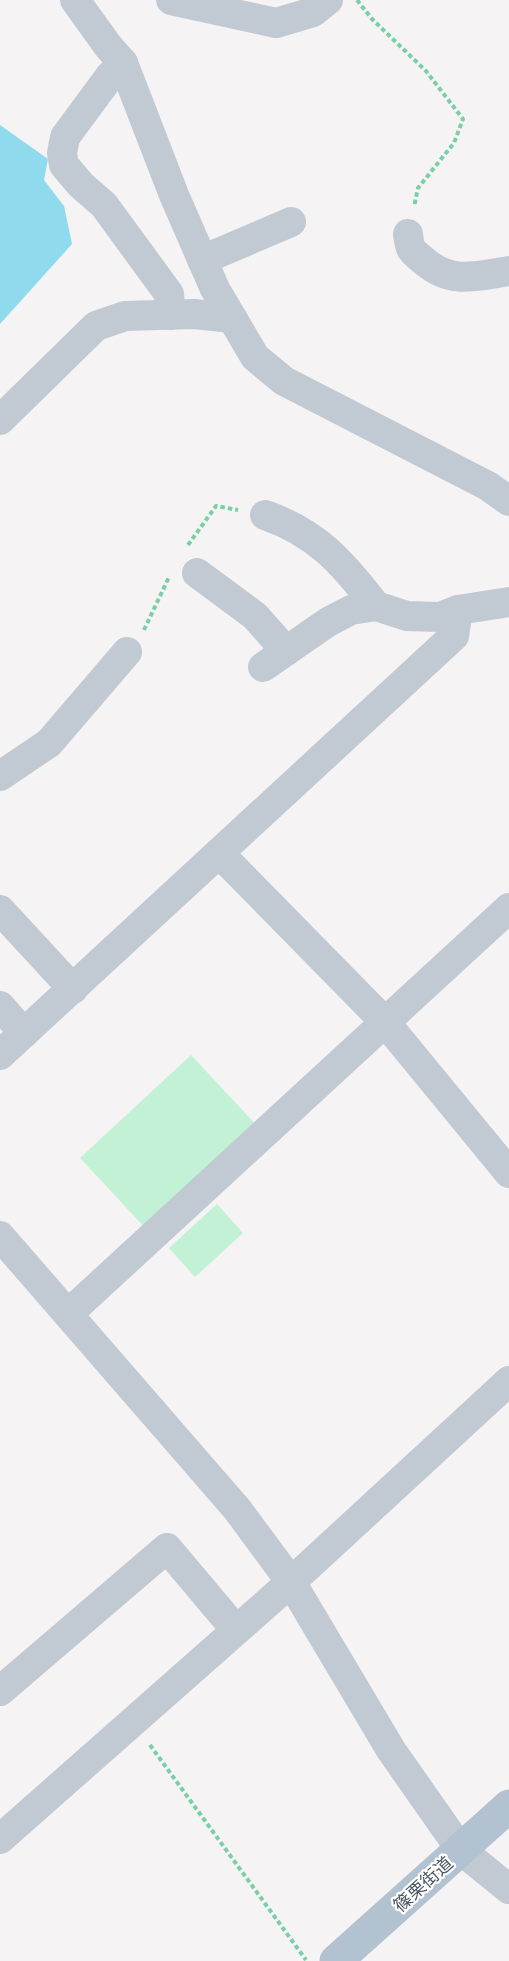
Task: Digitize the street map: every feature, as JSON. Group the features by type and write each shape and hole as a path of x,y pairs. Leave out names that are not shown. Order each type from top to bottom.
{"main road":[{"name":"篠栗街道","path":"336,1961 509,1806"}],"street":[{"path":"75,0 123,63 174,195 215,289 255,357 284,381 488,486 509,501"},
{"path":"171,0 276,23 313,12 328,0"},
{"path":"123,63 110,76 65,137 62,153 64,165 81,185 104,204 169,294 171,315"},
{"path":"202,260 291,222"},
{"path":"408,234 410,249 437,272 463,278 509,271"},
{"path":"0,420 96,326 125,316 171,315 232,318"},
{"path":"266,515 285,522 314,538 350,572 376,606"},
{"path":"196,573 255,616 275,659 327,622 351,610 376,606 407,616 440,617 458,610 509,602"},
{"path":"0,1055 454,636 458,610"},
{"path":"0,776 49,743 127,652"},
{"path":"219,853 385,1022 509,1173"},
{"path":"68,1314 509,908"},
{"path":"0,910 73,989"},
{"path":"0,1005 24,1033"},
{"path":"0,1236 237,1509 291,1582 391,1750 461,1850 509,1889"},
{"path":"0,1839 291,1582 509,1381"},
{"path":"0,1691 167,1548 236,1630"}],"path":[{"path":"356,0 372,19 426,71 463,119 454,143 417,188 408,234"},
{"path":"133,1721 306,1961"}],"green space":[{"path":"191,1055 259,1128 148,1231 80,1158"},
{"path":"217,1204 243,1233 195,1277 169,1248"}],"water":[{"path":"0,125 48,159 44,180 64,206 72,244 0,324"}]}
